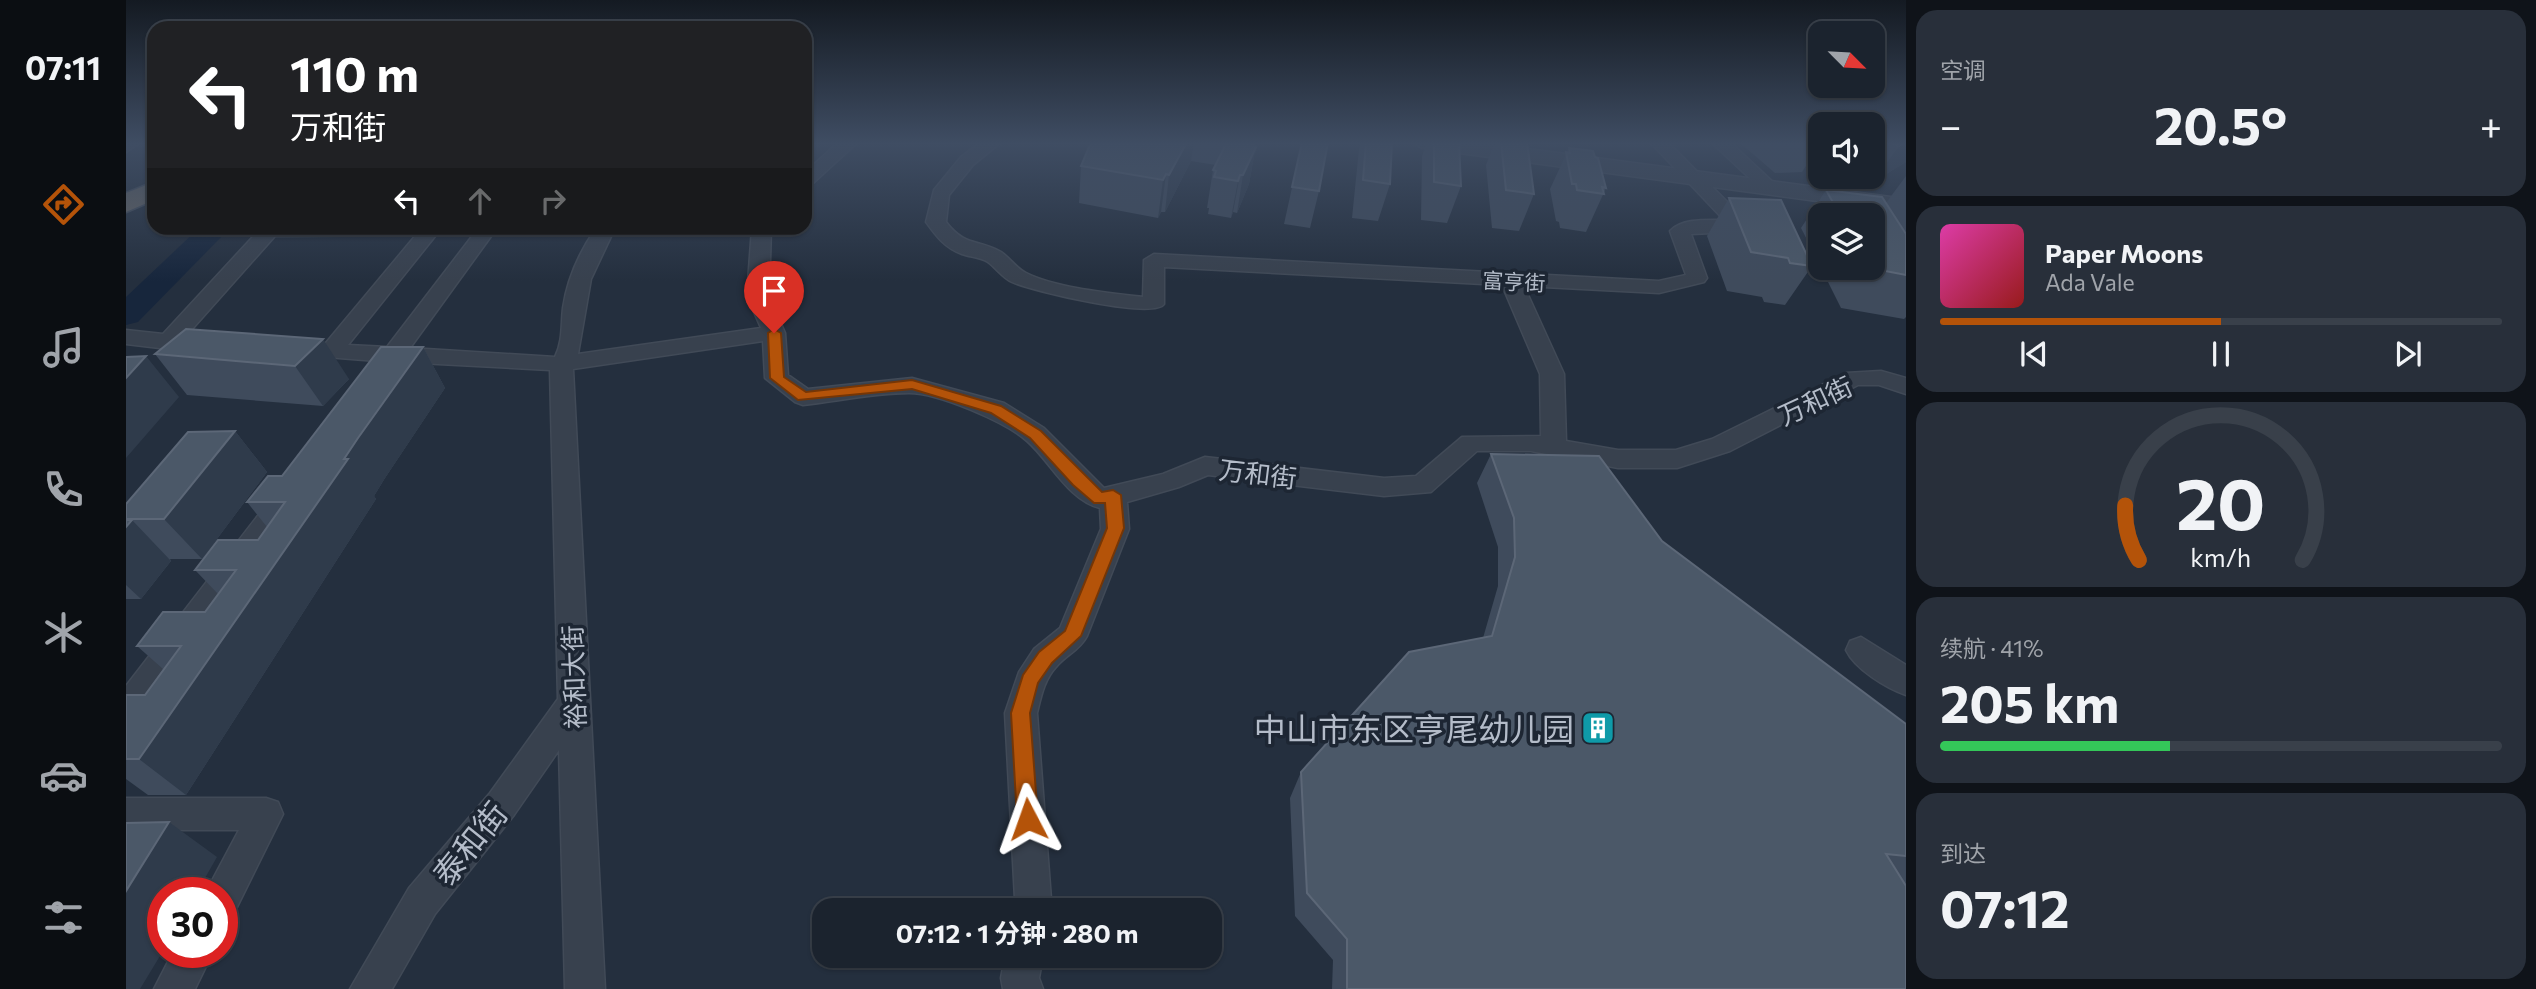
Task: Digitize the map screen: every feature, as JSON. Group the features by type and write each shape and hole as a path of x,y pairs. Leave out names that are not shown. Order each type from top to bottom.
{"highway":[{"path":"126,204 147,194"}],"street":[{"name":"富亨街","path":"945,188 940,194 936,222 947,237 967,249 993,256 1017,277 1041,285 1115,300 1153,304 1154,260 1659,288 1697,278 1680,230 1697,226 1734,226 1734,220 1704,188"},
{"path":"1771,188 1906,206"},
{"path":"1807,188 1906,200"},
{"path":"1854,194 1860,203"},
{"path":"147,340 263,235"},
{"path":"331,351 426,235"},
{"path":"369,388 483,235"},
{"path":"561,364 572,352 575,299 600,235"},
{"path":"762,235 758,296 774,333 777,378 803,397 912,384 996,409 1035,434 1079,481 1100,499 1113,495 1115,528 1072,636 1045,658 1030,681 1021,713 1033,898"},
{"path":"1511,281 1552,374 1554,448"},
{"path":"275,348 561,364 774,333"},
{"path":"147,340 234,346"},
{"name":"裕和大街","path":"561,364 585,989"},
{"name":"万和街","path":"1113,495 1170,481 1205,466 1384,487 1422,485 1471,443 1531,443 1618,459 1676,459 1721,446 1854,379 1881,378 1906,386"},
{"path":"126,710 302,477"},
{"path":"1861,650 1906,682"},
{"name":"泰和街","path":"370,989 422,901 502,804 574,702"},
{"path":"126,814 266,814 233,877"},
{"path":"174,989 185,968"},
{"path":"1022,968 1020,978 1023,989"}],"building":[{"path":"1533,188 1534,194 1506,190"},
{"path":"1602,188 1604,194 1577,190"},
{"path":"1826,190 1882,197 1906,234 1906,275 1885,271 1885,203 1833,203"},
{"path":"1729,198 1781,200 1808,257 1808,265 1790,263 1788,258 1751,252"},
{"path":"186,329 323,339 295,366 155,354"},
{"path":"381,347 423,347 139,759 126,759 126,695 145,695 181,646 137,646 163,612 205,612 236,570 195,570 218,540 258,540 285,502 247,502 268,476 282,476"},
{"path":"146,356 126,378 126,357"},
{"path":"235,431 164,519 126,519 126,504 188,432"},
{"name":"中山市东区亨尾幼儿园","path":"1491,454 1599,456 1662,541 1906,724 1906,856 1886,854 1906,886 1906,989 1347,989 1347,939 1307,893 1301,772 1409,652 1492,636 1515,557 1514,518"},
{"path":"169,822 126,891 126,823"}],"waterway":[{"path":"126,315 208,235"}],"place":[{"name":"中山市东区亨尾幼儿园","path":"1598,728"}],"route":[{"path":"774,333 777,378 803,397 912,384 996,409 1035,434 1079,481 1100,499 1113,495 1115,528 1072,636 1045,658 1030,681 1021,713 1028,819"}]}
